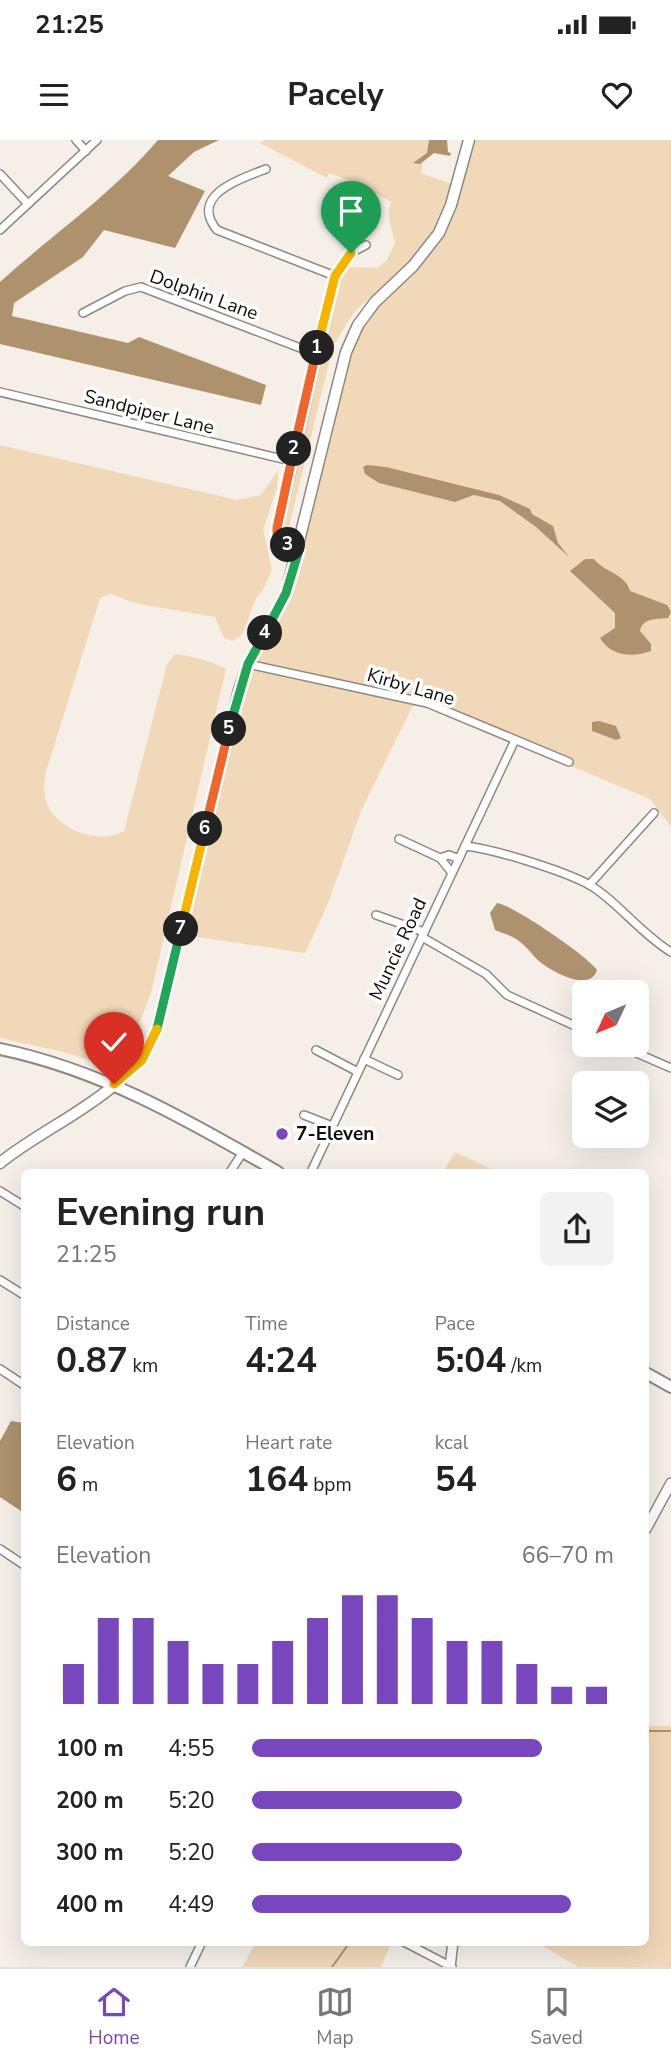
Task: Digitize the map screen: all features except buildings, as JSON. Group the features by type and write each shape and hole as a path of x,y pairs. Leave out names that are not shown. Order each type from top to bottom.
{"main road":[{"path":"0,1163 114,1084 142,1060 157,1028 239,690 248,664 281,604 299,550 346,352 358,326 375,302 420,259 439,233 451,205 469,140"},
{"path":"0,1049 114,1084 142,1096 273,1169"},
{"path":"649,1375 671,1387"}],"street":[{"path":"76,140 86,151"},
{"path":"0,230 97,140"},
{"path":"266,169 224,185 209,211 210,221 217,230 335,276"},
{"path":"0,174 28,204"},
{"path":"299,550 282,542 277,536 291,461 335,276 351,253 366,245"},
{"name":"Dolphin Lane","path":"83,313 125,291 141,287 316,354"},
{"name":"Sandpiper Lane","path":"0,392 291,461"},
{"name":"Kirby Lane","path":"248,664 426,703 569,762"},
{"name":"Muncie Road","path":"312,1169 514,740"},
{"path":"589,885 654,813"},
{"path":"399,839 440,858 444,867 452,873"},
{"path":"464,846 486,848 589,885 654,942 671,952"},
{"path":"440,858 449,855 459,859"},
{"path":"376,915 423,935 486,974 507,995 572,1025"},
{"path":"316,1050 358,1072"},
{"path":"646,1057 671,1068"},
{"path":"364,1059 398,1076"},
{"path":"304,1115 332,1126"},
{"path":"232,1169 243,1152"},
{"path":"0,1191 21,1204"},
{"path":"0,1280 21,1293"},
{"path":"0,1369 21,1383"},
{"path":"649,1523 671,1483"},
{"path":"0,1549 21,1563"},
{"path":"190,1967 200,1946"},
{"path":"412,1946 451,1967 453,1946"}],"shaded area":[{"path":"158,140 219,140 194,152 168,176 205,191 175,248 104,230 83,257 14,303 12,316 128,343 139,337 266,385 261,405 0,344 0,282 121,179"},
{"path":"266,140 429,140 427,153 419,159 420,164 423,162 421,173 457,186 469,140 671,140 671,827 650,799 415,701 361,811 327,906 305,953 178,934 239,690 276,616 358,325 427,251 442,218 405,268 355,311 333,346 290,523 285,531 280,528 335,291 346,267 378,268 387,260 395,243 389,217 391,202 361,185 329,173 327,178 260,143"},
{"path":"429,140 447,140 450,156 434,153 420,164 413,163 427,153"},
{"path":"0,445 237,500 261,495 278,470 277,488 263,530 272,570 263,590 256,598 242,635 232,641 224,638 215,617 139,604 110,594 100,598 45,775 44,792 47,804 63,824 94,836 115,835 124,831 167,664 174,655 178,655 200,659 226,669 151,993 124,1055 105,1065 59,1051 0,1038"},
{"path":"363,467 386,467 499,495 530,509 532,514 553,526 558,543 569,557 536,527 500,501 474,495 455,502 379,483 365,474"},
{"path":"585,559 594,559 624,580 630,591 667,605 671,612 668,618 651,620 641,627 640,631 651,644 651,651 622,654 604,644 600,638 615,628 615,613 570,571"},
{"path":"599,721 616,726 621,738 616,740 592,731 592,722"},
{"path":"497,903 533,921 591,963 597,970 593,977 579,980 553,971 519,941 495,930 490,913"},
{"path":"455,1152 491,1169 445,1169"},
{"path":"11,1421 21,1423 21,1511 0,1497 0,1441"},
{"path":"649,1726 671,1726 671,1967 578,1967 543,1946 649,1946"},
{"path":"254,1946 390,1946 381,1967 242,1967"}],"waterway":[{"path":"649,1731 671,1731"},
{"path":"332,1967 347,1946"}],"place":[{"name":"7-Eleven","path":"282,1134"}],"route":[{"path":"114,1084 142,1060 157,1028 239,690 248,664 286,593 299,550 282,542 277,536 277,528 335,276 342,262 351,253"}]}
